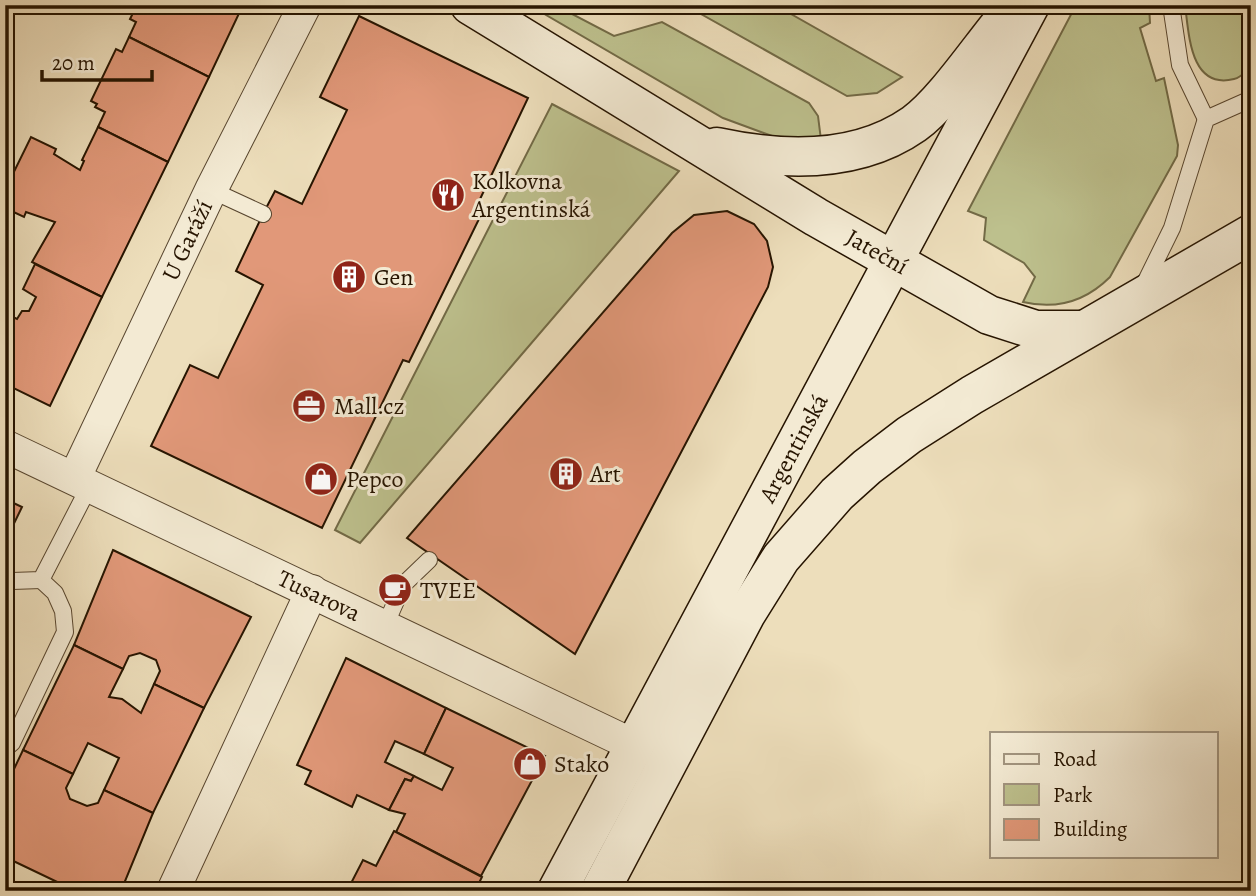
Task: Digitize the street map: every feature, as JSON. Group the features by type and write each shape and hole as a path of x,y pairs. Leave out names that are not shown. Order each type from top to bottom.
{"main road":[{"name":"Jateční","path":"470,5 893,260 989,314 1016,326 1059,332 1082,330"},
{"name":"Jateční","path":"685,136 747,153 779,157 839,153 882,142 916,123 1016,5"},
{"name":"Argentinská","path":"557,891 1030,5"},
{"name":"Argentinská","path":"600,891 746,614 781,558 805,529 867,467 909,435 1138,296 1251,234"}],"street":[{"name":"U Garáží","path":"82,481 211,190 305,5"},
{"name":"Tusarova","path":"5,446 633,745"},
{"path":"173,891 313,591"}],"lane":[{"path":"1138,296 1172,228 1206,119 1180,65 1171,5"},
{"path":"1206,119 1251,99"},
{"path":"211,190 263,214"},
{"path":"41,580 82,481"},
{"path":"385,626 403,585 429,560"},
{"path":"5,585 12,581 41,580 55,593 63,611 65,632 12,743 5,749"}],"green space":[{"path":"529,5 555,5 614,36 662,22 809,103 818,116 821,140 772,136 723,118"},
{"path":"685,5 775,5 902,77 877,93 847,96"},
{"path":"1076,5 1149,5 1150,23 1140,28 1156,81 1164,78 1178,145 1177,156 1110,277 1091,293 1070,302 1035,304 1023,302 1035,277 1024,263 984,240 986,218 968,211"},
{"path":"1185,5 1251,5 1252,53 1249,66 1242,74 1234,79 1219,80 1208,76 1200,68 1194,57"},
{"path":"552,104 679,171 360,543 335,530"}],"building":[{"path":"137,5 243,5 209,77 129,37 136,22 130,19"},
{"name":"Gen","path":"359,16 528,98 472,216 479,219 409,362 403,360 322,528 151,446 190,365 218,378 263,285 236,271 275,191 302,204 347,110 320,97"},
{"path":"129,37 209,77 168,162 98,127 105,112 95,107 97,104 91,101 116,49 122,52"},
{"path":"98,127 168,162 102,297 32,262 55,222 26,212 24,217 5,208 5,190 31,137 56,149 54,154 80,170"},
{"name":"Art","path":"727,211 754,224 767,241 773,267 768,287 575,654 407,538 672,233 694,215"},
{"path":"35,264 102,297 50,406 5,384 5,313 17,319 22,311 29,311 36,297 23,289"},
{"path":"5,499 22,507 5,542"},
{"path":"113,550 251,617 204,708 154,684 160,671 156,660 140,653 129,656 123,669 74,645"},
{"path":"74,645 123,669 109,697 122,699 141,713 154,684 204,708 153,813 104,790 119,758 88,743 73,774 23,750"},
{"path":"346,658 446,708 424,754 395,741 385,762 414,776 411,781 405,779 389,810 357,795 352,807 305,784 311,771 297,765"},
{"path":"446,708 545,756 481,876 396,832 405,814 389,810 405,779 411,781 414,776 442,790 453,768 424,754"},
{"path":"23,750 73,774 66,788 70,799 87,806 98,803 104,790 153,813 121,891 76,891 5,857 5,788"},
{"path":"394,831 482,877 475,891 347,891 363,860 376,866"}],"place":[{"name":"Kolkovna Argentinská","path":"448,195"},
{"name":"Gen","path":"349,277"},
{"name":"Mall.cz","path":"309,406"},
{"name":"Art","path":"566,474"},
{"name":"Pepco","path":"321,479"},
{"name":"TVEE","path":"395,590"},
{"name":"Stako","path":"530,764"}]}
